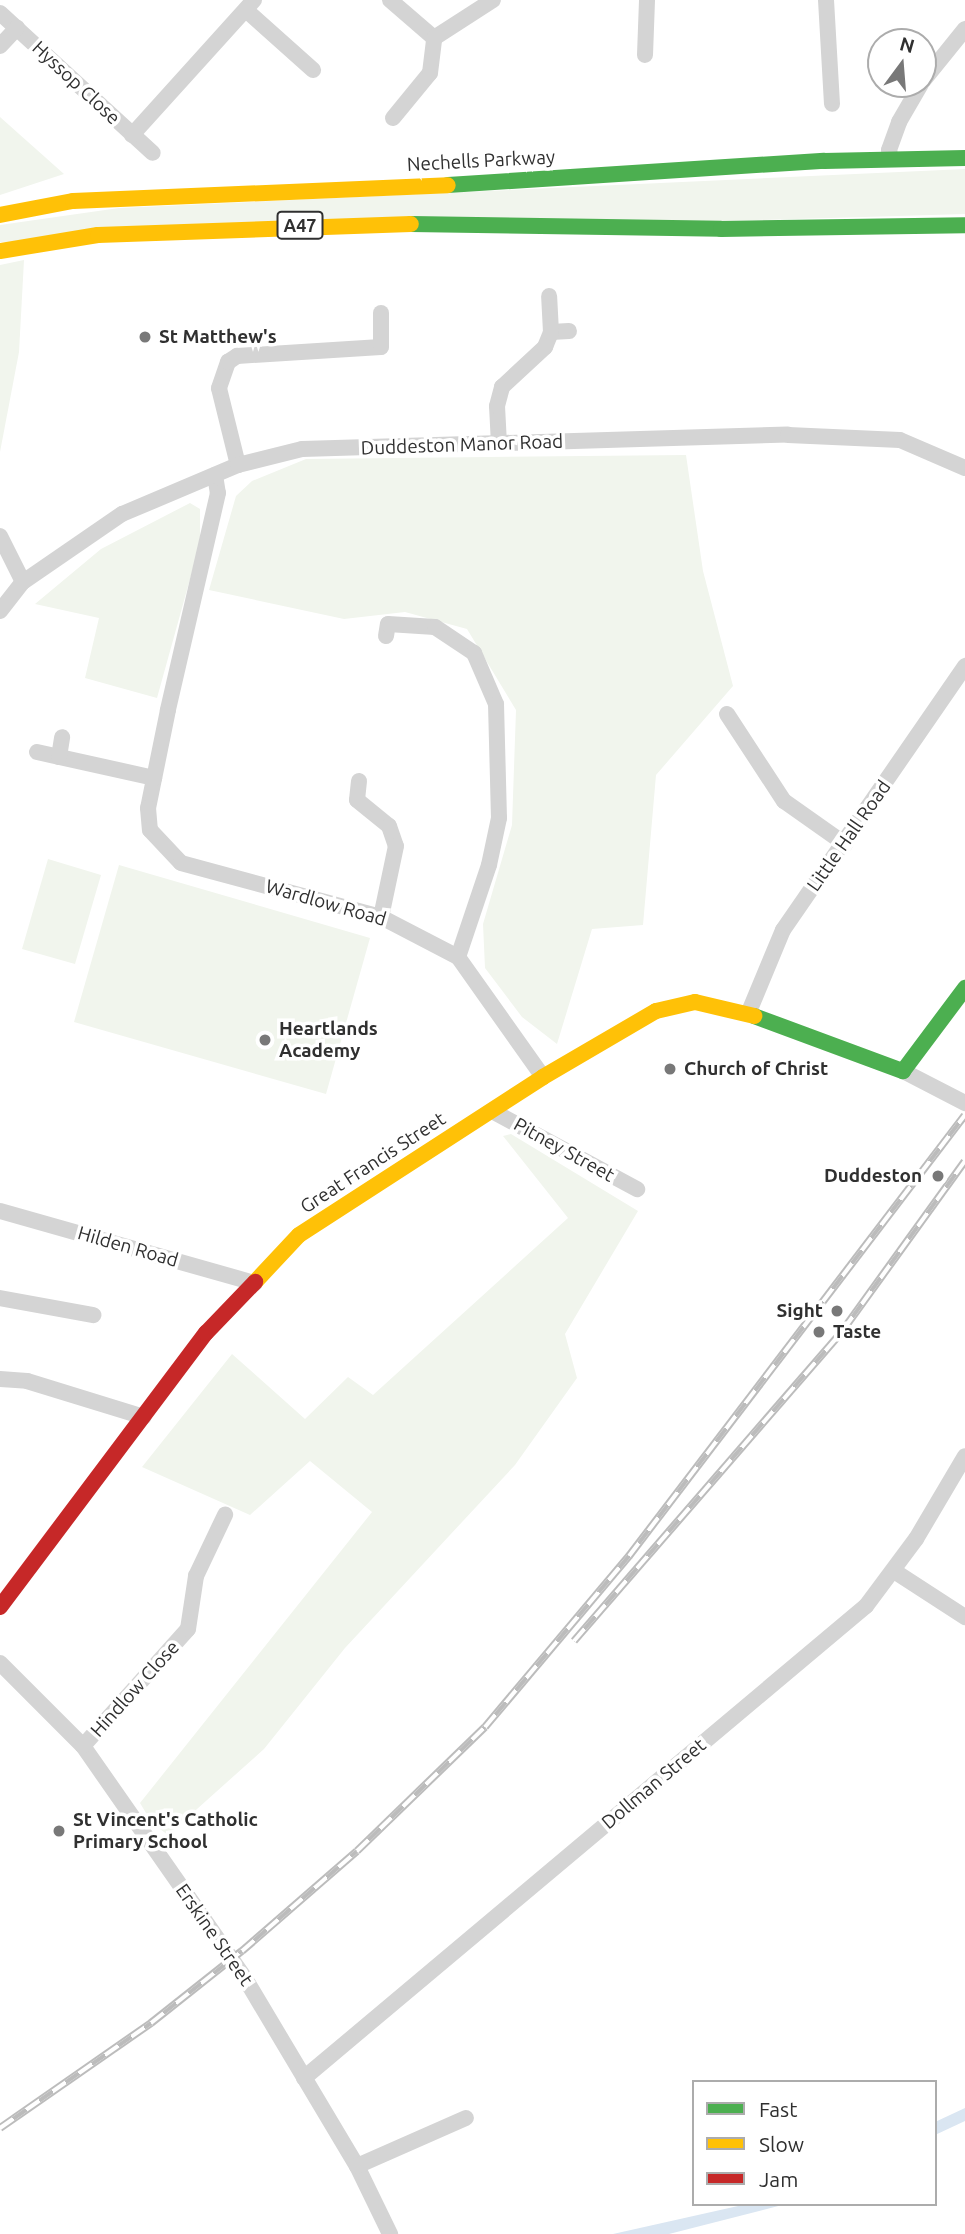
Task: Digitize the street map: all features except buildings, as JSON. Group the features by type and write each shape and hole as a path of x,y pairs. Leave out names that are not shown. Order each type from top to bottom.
{"main road":[{"name":"Nechells Parkway","path":"0,215 73,201 891,159 965,158"},
{"name":"A47","path":"0,251 98,234 230,227 452,223 619,227 965,225"},
{"path":"903,1071 965,988"},
{"name":"Great Francis Street","path":"0,1607 206,1333 299,1235 543,1077 631,1024 670,1006 695,1002 748,1014 903,1071"}],"street":[{"path":"390,0 434,38"},
{"path":"434,38 493,0"},
{"path":"645,55 647,0"},
{"path":"826,0 832,104"},
{"path":"132,135 252,2 313,70"},
{"name":"Hyssop Close","path":"0,13 153,153"},
{"path":"0,46 17,29"},
{"path":"937,64 965,29"},
{"path":"393,118 430,73 434,38"},
{"path":"891,159 889,150 899,122 913,98"},
{"path":"499,444 497,406 502,387 531,364 551,332 549,296"},
{"path":"238,465 219,387 228,362 237,356 380,354 381,313"},
{"path":"551,332 569,331"},
{"name":"Duddeston Manor Road","path":"0,611 23,582 122,514 238,465 302,449 788,435 900,440 965,468"},
{"name":"Wardlow Road","path":"215,475 218,493 154,778 150,830 181,863 381,916 458,957 543,1077"},
{"path":"0,536 23,582"},
{"path":"388,625 435,627 474,653 496,704 499,818 489,865 458,957"},
{"name":"Little Hall Road","path":"748,1014 783,930 845,844 965,666"},
{"path":"727,715 784,801 845,844"},
{"path":"59,757 62,737"},
{"path":"37,752 154,778"},
{"path":"359,781 354,805 388,826 396,846 381,916"},
{"path":"903,1071 965,1103"},
{"name":"Pitney Street","path":"492,1111 637,1189"},
{"name":"Hilden Road","path":"0,1211 256,1283"},
{"path":"0,1298 93,1315"},
{"path":"0,1379 27,1381 144,1417"},
{"name":"Dollman Street","path":"304,2078 855,1614 894,1572 965,1456"},
{"name":"Hindlow Close","path":"83,1746 188,1629 196,1576 225,1515"},
{"path":"894,1572 965,1617"},
{"name":"Erskine Street","path":"0,1663 83,1746 246,1980 357,2166 390,2234"},
{"path":"357,2166 466,2118"}],"shaded area":[{"path":"0,117 64,174 0,195"},
{"path":"965,169 965,214 0,242 0,225 119,208"},
{"path":"24,260 19,352 0,452 0,265"},
{"path":"686,455 703,571 733,686 656,775 643,925 592,929 557,1044 522,1017 485,968 483,924 512,825 516,710 467,629 405,612 344,619 209,590 236,496 252,481 306,459"},
{"path":"190,503 200,509 200,543 157,698 85,678 99,618 35,604 101,549"},
{"path":"48,859 101,875 75,964 22,949"},
{"path":"119,865 370,938 326,1094 74,1022"},
{"path":"511,1134 638,1211 565,1334 577,1378 515,1465 345,1648 264,1749 168,1835 152,1823 140,1803 372,1512 310,1461 250,1515 142,1467 232,1354 305,1419 348,1377 373,1395 568,1218 503,1136"},
{"path":"965,2108 965,2121 937,2134 937,2121"},
{"path":"738,2206 778,2206 669,2234 613,2234"}],"railway":[{"path":"0,2128 151,2023 242,1951 357,1851 485,1727 629,1556 965,1115"},
{"path":"574,1641 843,1330 965,1161"}],"traffic: fast":[{"path":"448,185 824,161 965,158"},
{"path":"411,224 721,229 965,225"},
{"path":"754,1016 903,1071 965,988"}],"traffic: slow":[{"path":"0,215 73,201 448,185"},
{"path":"0,251 98,235 411,224"},
{"path":"255,1282 299,1235 543,1077 656,1011 695,1002 754,1016"}],"traffic: jam":[{"path":"0,1607 206,1333 255,1282"}],"place":[{"name":"St Matthew's","path":"145,337"},
{"name":"Heartlands Academy","path":"265,1040"},
{"name":"Church of Christ","path":"670,1069"},
{"name":"Duddeston","path":"938,1176"},
{"name":"Sight","path":"837,1311"},
{"name":"Taste","path":"819,1332"},
{"name":"St Vincent's Catholic Primary School","path":"59,1831"}]}
